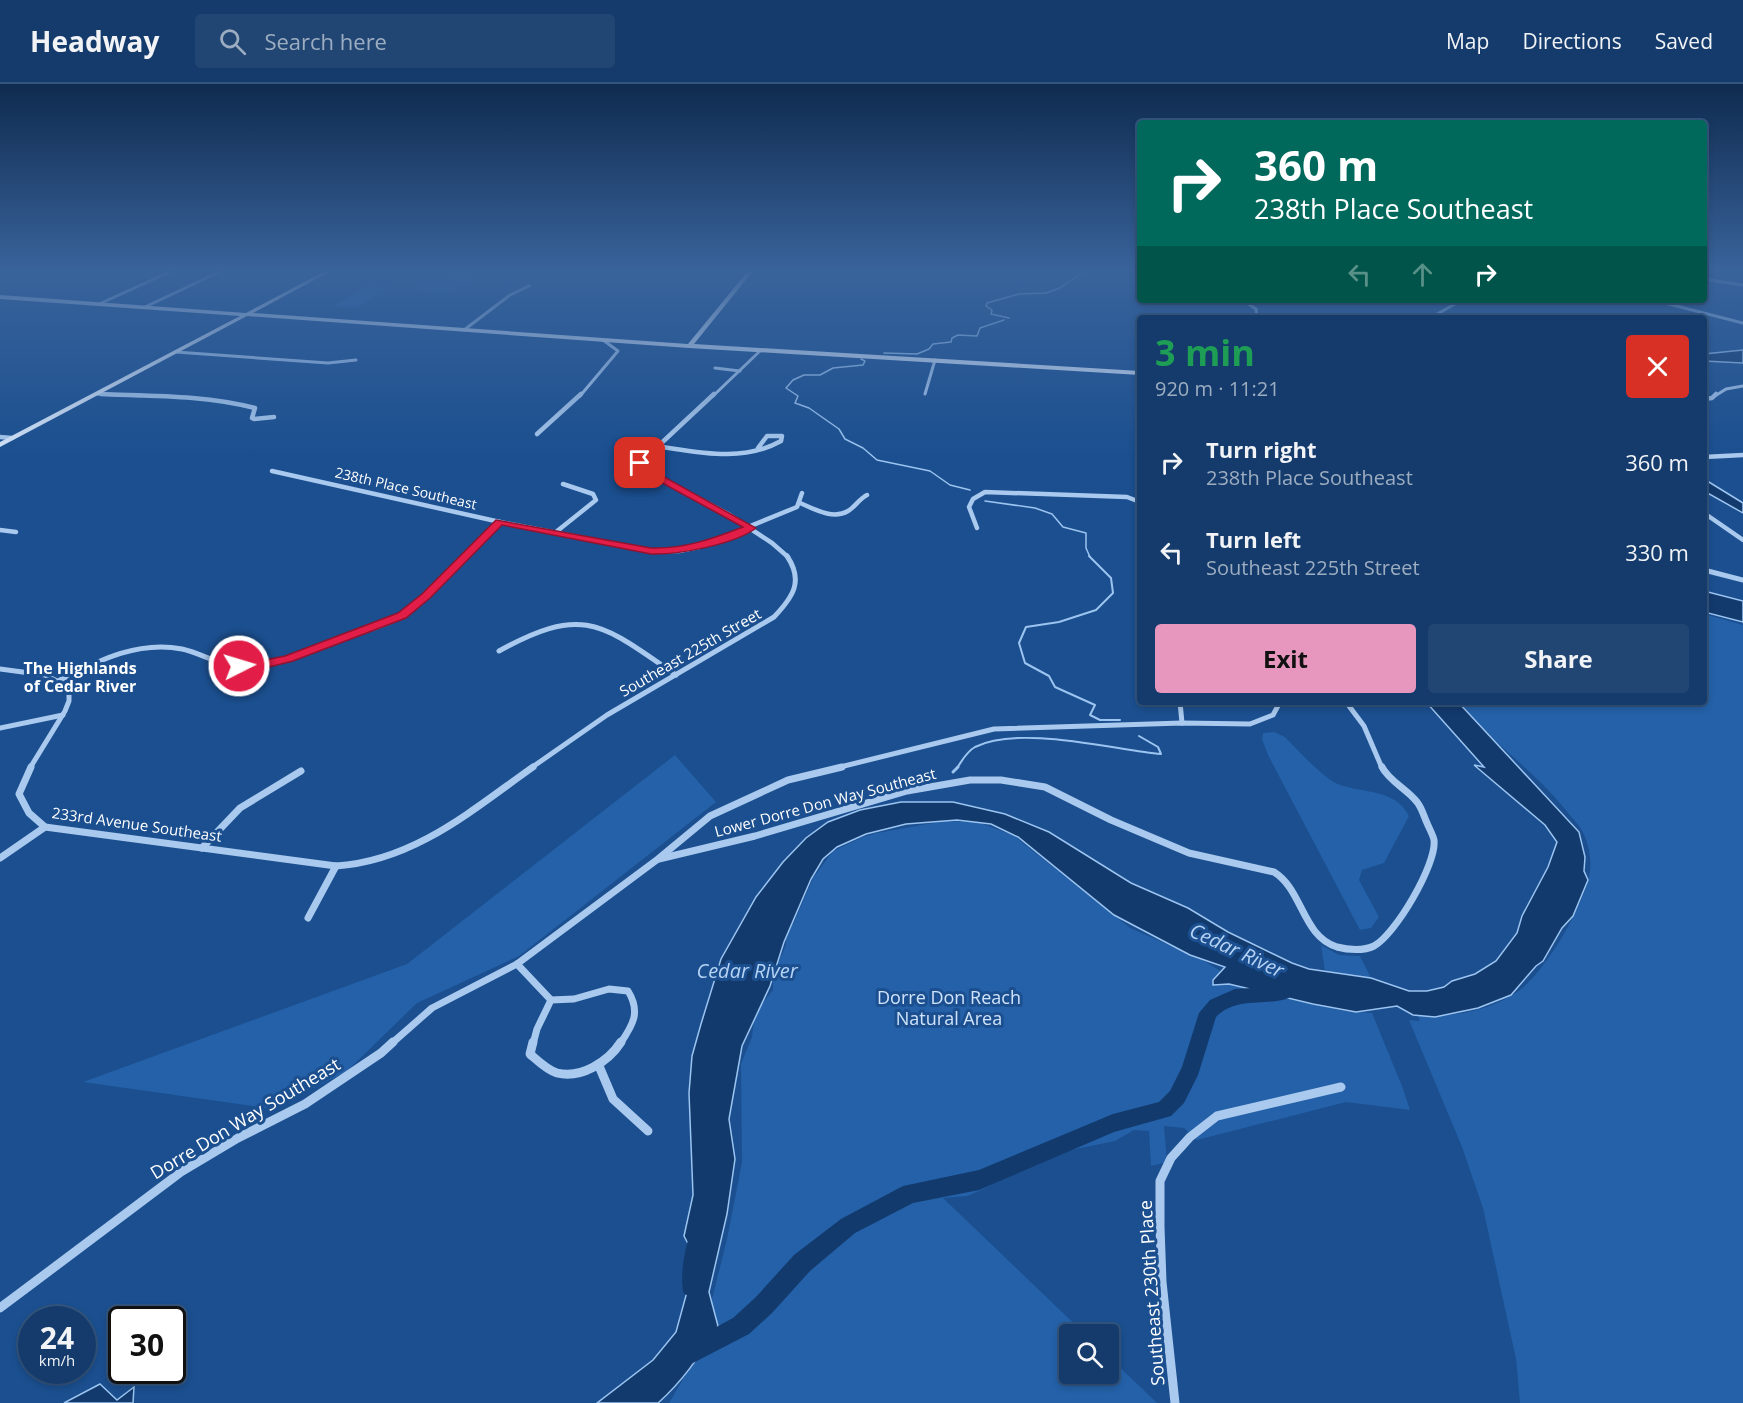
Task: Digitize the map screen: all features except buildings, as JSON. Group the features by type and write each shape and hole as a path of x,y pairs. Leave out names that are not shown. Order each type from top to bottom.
{"street":[{"path":"0,445 213,333"},
{"path":"499,333 759,351 1137,373"},
{"path":"689,346 700,333"},
{"path":"537,435 615,356 617,350 603,340"},
{"name":"Southeast 225th Street","path":"396,855 434,836 607,715 774,617 793,592 796,582 794,566 782,550 751,528 641,466 642,460 656,446 757,356 759,351"},
{"path":"176,352 328,363 356,360"},
{"path":"925,394 935,360"},
{"path":"715,368 740,371"},
{"path":"1707,399 1712,398 1726,387 1743,386"},
{"path":"96,394 166,397 240,404 255,408 252,418 254,419 274,417"},
{"path":"656,446 724,456 772,446 781,441 782,436 768,436 758,448"},
{"path":"0,437 12,438"},
{"path":"1707,457 1743,455"},
{"name":"238th Place Southeast","path":"272,471 500,522 651,551 680,551 699,547 793,510 800,503"},
{"path":"556,532 596,500 593,494 563,484"},
{"path":"977,528 970,515 969,501 985,492 1061,493 1126,497 1137,501"},
{"path":"802,493 800,503 828,514 847,512 867,495"},
{"path":"1707,515 1743,540"},
{"path":"0,669 43,674 60,680 112,656 145,647 177,648 219,663 239,666 265,664 297,656 389,622 407,612 500,522"},
{"path":"0,530 16,532"},
{"path":"1707,571 1743,580"},
{"path":"499,651 522,637 549,627 585,623 612,632 676,675"},
{"name":"233rd Avenue Southeast","path":"60,680 69,687 70,694 63,715 22,783 19,794 27,812 45,827 336,866 352,865 396,855"},
{"path":"1180,705 1182,723"},
{"name":"Dorre Don Way Southeast","path":"0,1308 181,1172 238,1138 305,1104 381,1053 432,1008 517,964 658,859 710,816 788,780 994,729 1256,723 1273,715 1278,705"},
{"name":"Lower Dorre Don Way Southeast","path":"658,859 735,843 872,802 946,783 990,780 1033,783 1104,817 1192,854 1256,866 1280,875 1290,886 1309,927 1317,934 1333,945 1343,948 1367,948 1386,937 1406,908 1424,874 1434,840 1418,803 1383,770 1364,726 1349,705"},
{"path":"0,728 63,715"},
{"path":"202,848 240,808 301,771"},
{"path":"0,858 45,827"},
{"path":"308,918 336,866"},
{"path":"517,964 550,1000 574,999 609,989 620,989 632,995 636,1011 628,1030 613,1053 599,1066 575,1073 558,1074 530,1054 537,1029 550,1000"},
{"path":"599,1066 613,1099 648,1131"},
{"name":"Southeast 230th Place","path":"1175,1403 1162,1282 1160,1180 1171,1158 1190,1137 1217,1116 1341,1087"}],"green space":[{"path":"1707,615 1743,625 1743,1403 1520,1403 1516,1359 1483,1208 1462,1147 1409,1020 1420,1021 1418,1016 1443,1016 1480,1009 1503,1000 1525,986 1548,958 1570,924 1585,891 1590,872 1590,857 1583,833 1564,808 1538,780 1461,705 1707,705"},
{"path":"1274,732 1285,737 1310,763 1332,781 1387,796 1403,807 1409,816 1384,863 1362,870 1359,880 1379,917 1371,928 1360,930 1268,755 1262,739 1263,733"},
{"path":"675,755 716,802 519,956 417,1003 347,1071 273,1109 83,1082 407,964"},
{"name":"Dorre Don Reach Natural Area","path":"944,821 977,822 1013,835 1130,928 1203,960 1251,991 1344,1011 1372,1013 1410,1110 1346,1102 1197,1140 1184,1128 1164,1126 1167,1162 1151,1166 1149,1131 1134,1130 1115,1141 1042,1156 1000,1181 968,1196 943,1198 1075,1324 1059,1324 1059,1384 1119,1384 1119,1367 1157,1403 669,1403 698,1354 727,1239 742,1162 741,1064 752,1037 755,1012 773,990 773,975 786,945 786,933 794,922 813,878 833,851 877,833"},
{"path":"1321,945 1339,955 1360,956 1371,978 1325,971"}],"water":[{"path":"1743,350 1743,363 1707,361 1707,354"},
{"path":"1707,481 1743,503 1743,513 1707,493"},
{"path":"1707,592 1743,601 1743,622 1707,613"},
{"name":"Cedar River","path":"1429,705 1461,705 1579,832 1585,857 1584,871 1588,880 1573,916 1562,928 1543,961 1511,995 1478,1008 1435,1017 1413,1015 1397,1006 1356,1012 1229,984 1213,985 1213,980 1225,967 1190,955 1114,915 1018,837 991,824 957,820 906,824 866,834 837,847 823,859 811,879 784,942 770,986 742,1046 729,1119 735,1159 727,1214 709,1292 718,1326 684,1376 658,1403 597,1403 653,1360 676,1332 696,1259 684,1236 693,1195 689,1093 692,1056 721,959 756,897 783,862 806,838 828,822 860,810 901,802 953,802 1005,814 1049,832 1131,883 1188,908 1228,932 1292,963 1309,969 1371,978 1409,991 1427,991 1444,987 1452,981 1475,974 1496,961 1517,933 1522,916 1548,867 1557,842 1545,825 1474,765 1484,767"},
{"path":"100,1384 117,1400 134,1387 133,1403 64,1403"}],"waterway":[{"path":"884,353 917,354 929,349 933,344 951,342 952,338 958,335 977,336 978,333"},
{"path":"861,359 865,361 863,365 833,368 820,375 804,375 793,380 786,388 798,396 795,403 809,408 839,429 845,439 863,448 877,460 930,471 950,485 970,490"},
{"path":"985,501 1035,508 1052,514 1063,527 1086,533 1086,548 1090,557"},
{"path":"1090,557 1111,578 1113,593 1096,610 1059,622 1026,627 1019,643 1025,663 1049,676 1055,687 1095,705 1090,715 1100,720 1120,720"},
{"path":"957,768 975,747 1016,738 1066,740 1161,754 1158,747 1139,736"},
{"path":"953,772 957,768"},
{"name":"Cedar River","path":"691,1353 741,1326 764,1305 802,1263 848,1226 910,1193 979,1180 1113,1123 1164,1110 1177,1097 1191,1069 1208,1013 1216,1005 1235,996 1283,993"},
{"name":"Cedar River","path":"692,1286 698,1239"}],"district":[{"name":"The Highlands of Cedar River","path":"80,677"}],"route":[{"path":"239,666 265,664 289,658 389,622 402,615 426,596 500,522 666,552 699,547 751,528 645,470 640,463"}]}
